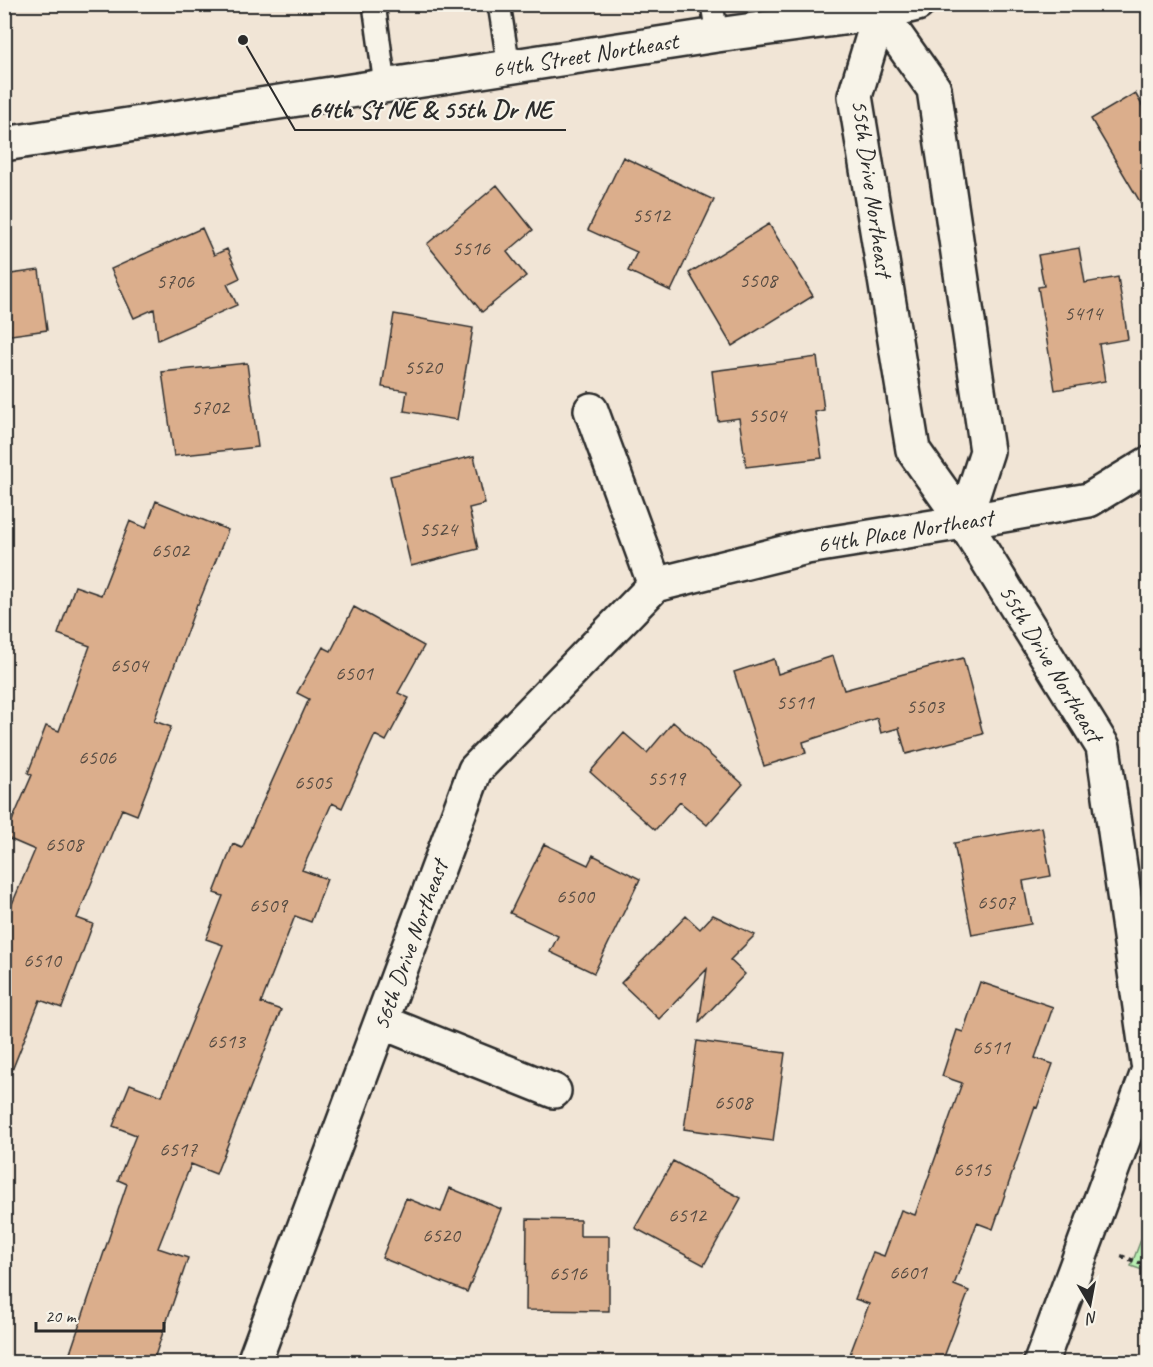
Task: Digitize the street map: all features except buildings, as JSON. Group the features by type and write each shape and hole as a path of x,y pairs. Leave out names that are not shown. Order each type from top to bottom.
{"street":[{"name":"64th Street Northeast","path":"4,144 509,67 715,20 880,13 917,4"},
{"name":"55th Drive Northeast","path":"880,13 855,96 913,450 964,522 1103,747 1149,1063"},
{"path":"880,13 934,89 987,451 964,522"},
{"path":"591,410 655,585"},
{"name":"64th Place Northeast","path":"655,585 807,547 1089,500 1149,464"},
{"name":"56th Drive Northeast","path":"254,1362 475,770 655,585"},
{"path":"382,1022 554,1091"},
{"path":"1041,1362 1149,1072"}],"lane":[{"path":"374,4 386,85"},
{"path":"499,4 509,67"}],"green space":[{"path":"1145,1229 1148,1231 1148,1272 1131,1266"}],"place":[{"name":"64th St NE & 55th Dr NE","path":"243,40"}]}
